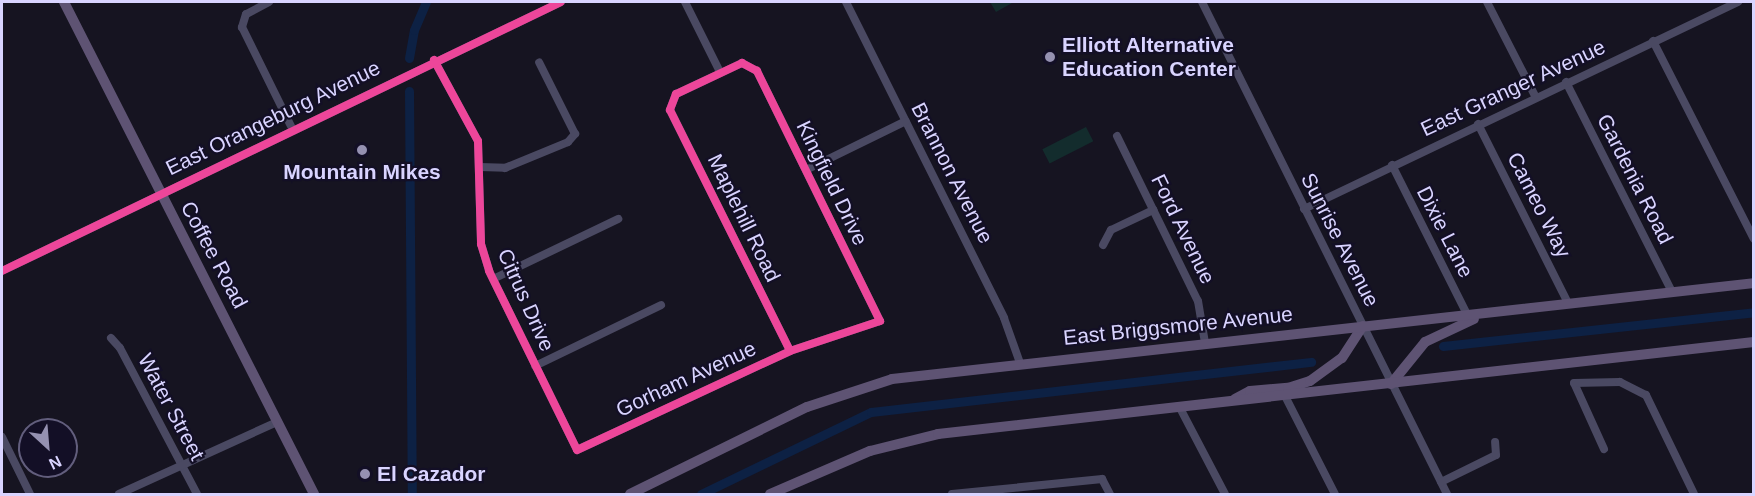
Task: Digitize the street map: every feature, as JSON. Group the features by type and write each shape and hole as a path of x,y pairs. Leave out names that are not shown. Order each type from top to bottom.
{"main road":[{"name":"Coffee Road","path":"64,2 314,495"},
{"name":"East Briggsmore Avenue","path":"630,495 834,396 922,374 1754,283"},
{"path":"1391,384 1411,356 1435,335 1465,321 1515,309"},
{"path":"1229,402 1250,391 1288,388 1310,381 1342,358 1363,326"},
{"path":"770,495 830,466 912,440 1754,342"}],"street":[{"path":"269,2 246,14 241,19 242,27 292,128"},
{"name":"East Orangeburg Avenue","path":"2,271 292,128 561,2"},
{"path":"686,2 720,72"},
{"name":"Brannon Avenue","path":"846,2 1004,318 1020,363"},
{"name":"Sunrise Avenue","path":"1202,2 1447,495"},
{"path":"1487,2 1535,96"},
{"name":"East Granger Avenue","path":"1304,210 1535,96 1738,2"},
{"path":"1653,41 1754,239"},
{"name":"Citrus Drive","path":"434,60 474,129 480,166 482,244 493,279 576,450"},
{"path":"480,166 505,168 568,141 574,134 539,62"},
{"name":"Kingfield Drive","path":"720,72 748,63 757,71 880,321"},
{"name":"Maplehill Road","path":"720,72 676,94 671,101 670,110 790,351"},
{"name":"Gardenia Road","path":"1566,82 1672,292"},
{"path":"806,170 906,121"},
{"name":"Cameo Way","path":"1478,124 1568,303"},
{"name":"Ford Avenue","path":"1117,135 1200,307 1205,342"},
{"name":"Dixie Lane","path":"1392,165 1467,314"},
{"path":"1103,245 1111,230 1153,210"},
{"path":"493,279 618,219"},
{"path":"535,366 661,305"},
{"name":"Gorham Avenue","path":"576,450 790,351 880,321"},
{"name":"Water Street","path":"111,338 120,348 196,495"},
{"path":"1604,450 1574,383 1620,382 1646,395 1694,495"},
{"path":"1285,396 1335,495"},
{"path":"1180,408 1225,495"},
{"path":"119,495 277,422"},
{"path":"2,437 30,495"},
{"path":"1441,482 1496,455 1495,442"},
{"path":"952,495 1102,479 1110,495"}],"green space":[{"path":"990,2 1011,2 1012,3 996,12"},
{"path":"1086,127 1093,141 1050,164 1042,149"}],"waterway":[{"path":"409,58 414,30 426,2"},
{"path":"409,91 412,494"},
{"path":"1443,346 1754,312"},
{"path":"701,494 871,412 1311,362"}],"cycle path":[{"path":"2,271 561,2"},
{"path":"434,60 478,141 481,244 489,271 577,450 790,351 880,321 757,71 742,63 676,94 670,110 790,351"}],"place":[{"name":"Elliott Alternative Education Center","path":"1050,57"},
{"name":"Mountain Mikes","path":"362,150"},
{"name":"El Cazador","path":"365,474"}]}
